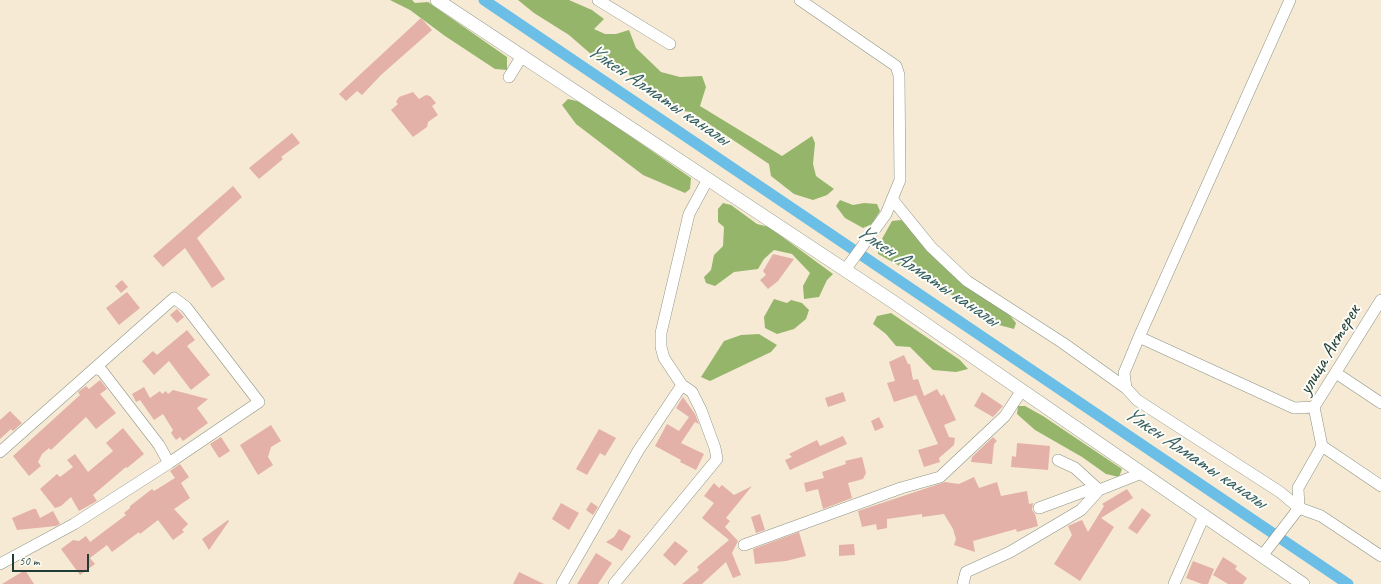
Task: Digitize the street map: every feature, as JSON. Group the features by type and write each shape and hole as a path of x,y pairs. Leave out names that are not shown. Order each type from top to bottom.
{"main road":[{"path":"437,0 845,269 1204,516 1264,553 1303,584"}],"street":[{"path":"598,0 670,44"},
{"path":"800,0 896,66 899,75 900,180 886,214 845,269"},
{"path":"1126,388 1124,373 1139,337 1290,0"},
{"path":"509,77 522,56"},
{"path":"614,584 716,459 715,448 701,410 692,392 682,385 664,358 660,347 661,333 689,214 708,179"},
{"path":"892,199 931,247 967,281 1063,344 1126,388 1137,400 1280,492 1299,508 1321,516 1381,556"},
{"path":"0,452 174,298 191,314 259,402 169,463 74,524 0,564"},
{"name":"улица Актерек","path":"1322,446 1314,407 1381,300"},
{"path":"1139,337 1294,408 1314,407"},
{"path":"95,368 102,371 159,445 169,463"},
{"path":"1336,373 1381,403"},
{"path":"562,584 638,451 682,385"},
{"path":"744,546 901,488 940,477 1005,416 1022,390"},
{"path":"1264,553 1299,508 1298,488 1322,446 1381,486"},
{"path":"1058,460 1075,468 1099,490"},
{"path":"1039,508 1088,490 1099,490 1142,473"},
{"path":"963,584 966,572 1010,552 1081,510 1099,490"},
{"path":"1174,584 1204,516"}],"green space":[{"path":"390,0 412,0 415,3 428,2 507,57 507,70 495,69 445,36 410,10"},
{"path":"518,0 569,0 592,10 604,19 594,29 605,34 616,34 629,30 636,48 661,72 680,77 702,76 706,87 700,106 782,156 812,136 815,143 813,164 816,176 834,189 827,195 813,200 794,194 771,176 769,164 691,112 673,110 616,64 592,55 569,35 534,13"},
{"path":"568,99 581,102 691,178 690,189 685,193 643,175 576,124 562,105"},
{"path":"840,200 853,205 864,203 877,204 880,211 872,224 863,228 845,218 836,206"},
{"path":"723,203 731,205 757,224 769,227 833,274 827,280 819,297 804,299 803,286 810,273 792,254 774,250 764,259 758,269 734,272 715,286 706,283 704,277 711,270 714,255 723,246 724,227 718,222 718,209"},
{"path":"901,220 909,225 1004,308 1016,323 1014,329 999,325 968,304 878,254 878,246 892,221"},
{"path":"774,299 787,303 791,300 802,303 809,310 806,319 794,329 777,334 765,328 764,317"},
{"path":"891,313 960,360 968,369 956,372 933,370 910,347 896,346 886,334 873,324 877,316"},
{"path":"759,334 777,345 771,352 710,381 701,377 724,341 741,335"},
{"path":"1018,406 1025,406 1043,416 1122,469 1119,477 1106,474 1082,457 1035,430 1017,414"}],"building":[{"path":"421,18 432,30 381,75 362,95 357,91 346,101 339,94"},
{"path":"413,92 419,99 426,95 430,96 436,103 432,106 438,115 428,122 427,127 413,137 391,110 398,104 396,102 399,97"},
{"path":"292,133 300,143 281,157 283,159 259,179 249,168"},
{"path":"233,186 242,197 197,238 225,279 212,288 185,248 163,267 153,256"},
{"path":"773,254 794,259 778,281 768,289 760,280 766,275 763,271"},
{"path":"122,280 128,287 121,293 115,286"},
{"path":"127,292 140,308 119,325 106,308"},
{"path":"177,309 184,317 177,323 170,315"},
{"path":"187,330 195,340 187,346 210,375 191,390 169,361 154,375 142,361 153,351 157,355"},
{"path":"904,355 908,364 910,364 913,380 918,379 924,396 937,389 941,396 944,394 956,420 944,425 949,437 955,438 954,445 939,458 940,462 924,467 918,450 938,444 916,395 894,402 887,383 895,381 889,362"},
{"path":"100,380 107,389 100,394 116,413 96,429 86,417 51,450 49,448 42,454 38,462 41,466 29,476 13,456 80,395 78,392 86,386 89,389"},
{"path":"144,387 150,398 160,391 162,394 166,391 168,394 173,390 208,399 197,408 208,423 183,441 180,437 176,440 171,433 173,430 163,414 154,420 140,400 136,402 132,394"},
{"path":"843,392 846,401 828,407 825,398"},
{"path":"982,392 1003,406 993,417 974,406"},
{"path":"683,397 695,414 699,424 695,422 681,443 704,454 696,470 655,446 667,424 679,431 689,417 676,408"},
{"path":"10,411 22,423 13,431 11,429 0,439 0,420"},
{"path":"879,417 884,427 875,431 871,421"},
{"path":"271,425 281,441 271,447 268,457 273,465 258,475 240,445"},
{"path":"123,428 144,454 93,495 97,501 79,511 71,497 61,506 55,508 40,489 57,474 60,477 73,467 67,460 75,454 88,472 113,451 106,443"},
{"path":"599,429 616,438 605,456 600,453 587,475 576,469"},
{"path":"843,436 847,444 790,470 785,460 792,457 789,454 817,440 820,446"},
{"path":"221,437 230,451 219,458 210,444"},
{"path":"993,437 997,441 994,444 992,464 971,462 972,457"},
{"path":"1017,443 1050,446 1048,470 1011,467 1012,456 1016,457"},
{"path":"862,457 866,473 863,479 848,483 852,498 823,509 818,489 806,492 804,483 824,478 822,472 846,464 845,461"},
{"path":"180,464 189,477 181,483 190,498 174,509 188,524 182,530 184,532 173,540 158,520 140,534 139,532 112,552 107,545 90,558 95,564 80,575 61,549 73,540 79,541 86,536 90,542 126,515 124,513 130,508 130,506 152,489 154,491 175,478 170,471"},
{"path":"974,477 979,488 997,482 1001,496 1027,491 1029,504 1033,503 1032,510 1035,514 1038,526 1017,532 1016,529 973,541 975,552 954,545 956,539 953,529 944,514 922,517 922,514 887,519 887,528 877,530 876,524 862,527 858,511 945,482 959,484"},
{"path":"714,483 719,488 722,485 734,495 752,486 726,518 730,521 725,527 738,541 732,553 741,575 733,578 726,562 702,584 682,584 699,570 697,567 729,540 702,518 714,503 704,496"},
{"path":"1127,489 1133,498 1101,518 1114,527 1080,581 1054,564 1072,535 1068,526 1082,520 1088,532 1104,506 1102,504"},
{"path":"591,502 598,507 593,515 586,510"},
{"path":"561,503 579,513 569,530 552,519"},
{"path":"1142,508 1151,515 1137,534 1128,528"},
{"path":"36,509 40,518 53,511 60,524 56,526 17,530 12,518"},
{"path":"760,514 765,530 756,533 751,517"},
{"path":"228,520 229,521 209,550 202,539"},
{"path":"619,529 631,536 622,551 606,542 614,537"},
{"path":"799,532 806,556 786,561 755,564 753,549"},
{"path":"675,541 688,551 675,566 663,555"},
{"path":"854,544 855,555 839,556 839,545"},
{"path":"596,553 612,563 598,584 577,584"},
{"path":"1223,557 1237,566 1235,569 1247,578 1243,584 1228,584 1213,575"},
{"path":"1193,561 1214,569 1208,584 1202,584 1186,578"},
{"path":"25,570 34,584 2,584"},
{"path":"519,572 544,584 513,584"}],"waterway":[{"name":"Үлкен Алматы каналы","path":"484,0 1348,584"}]}
